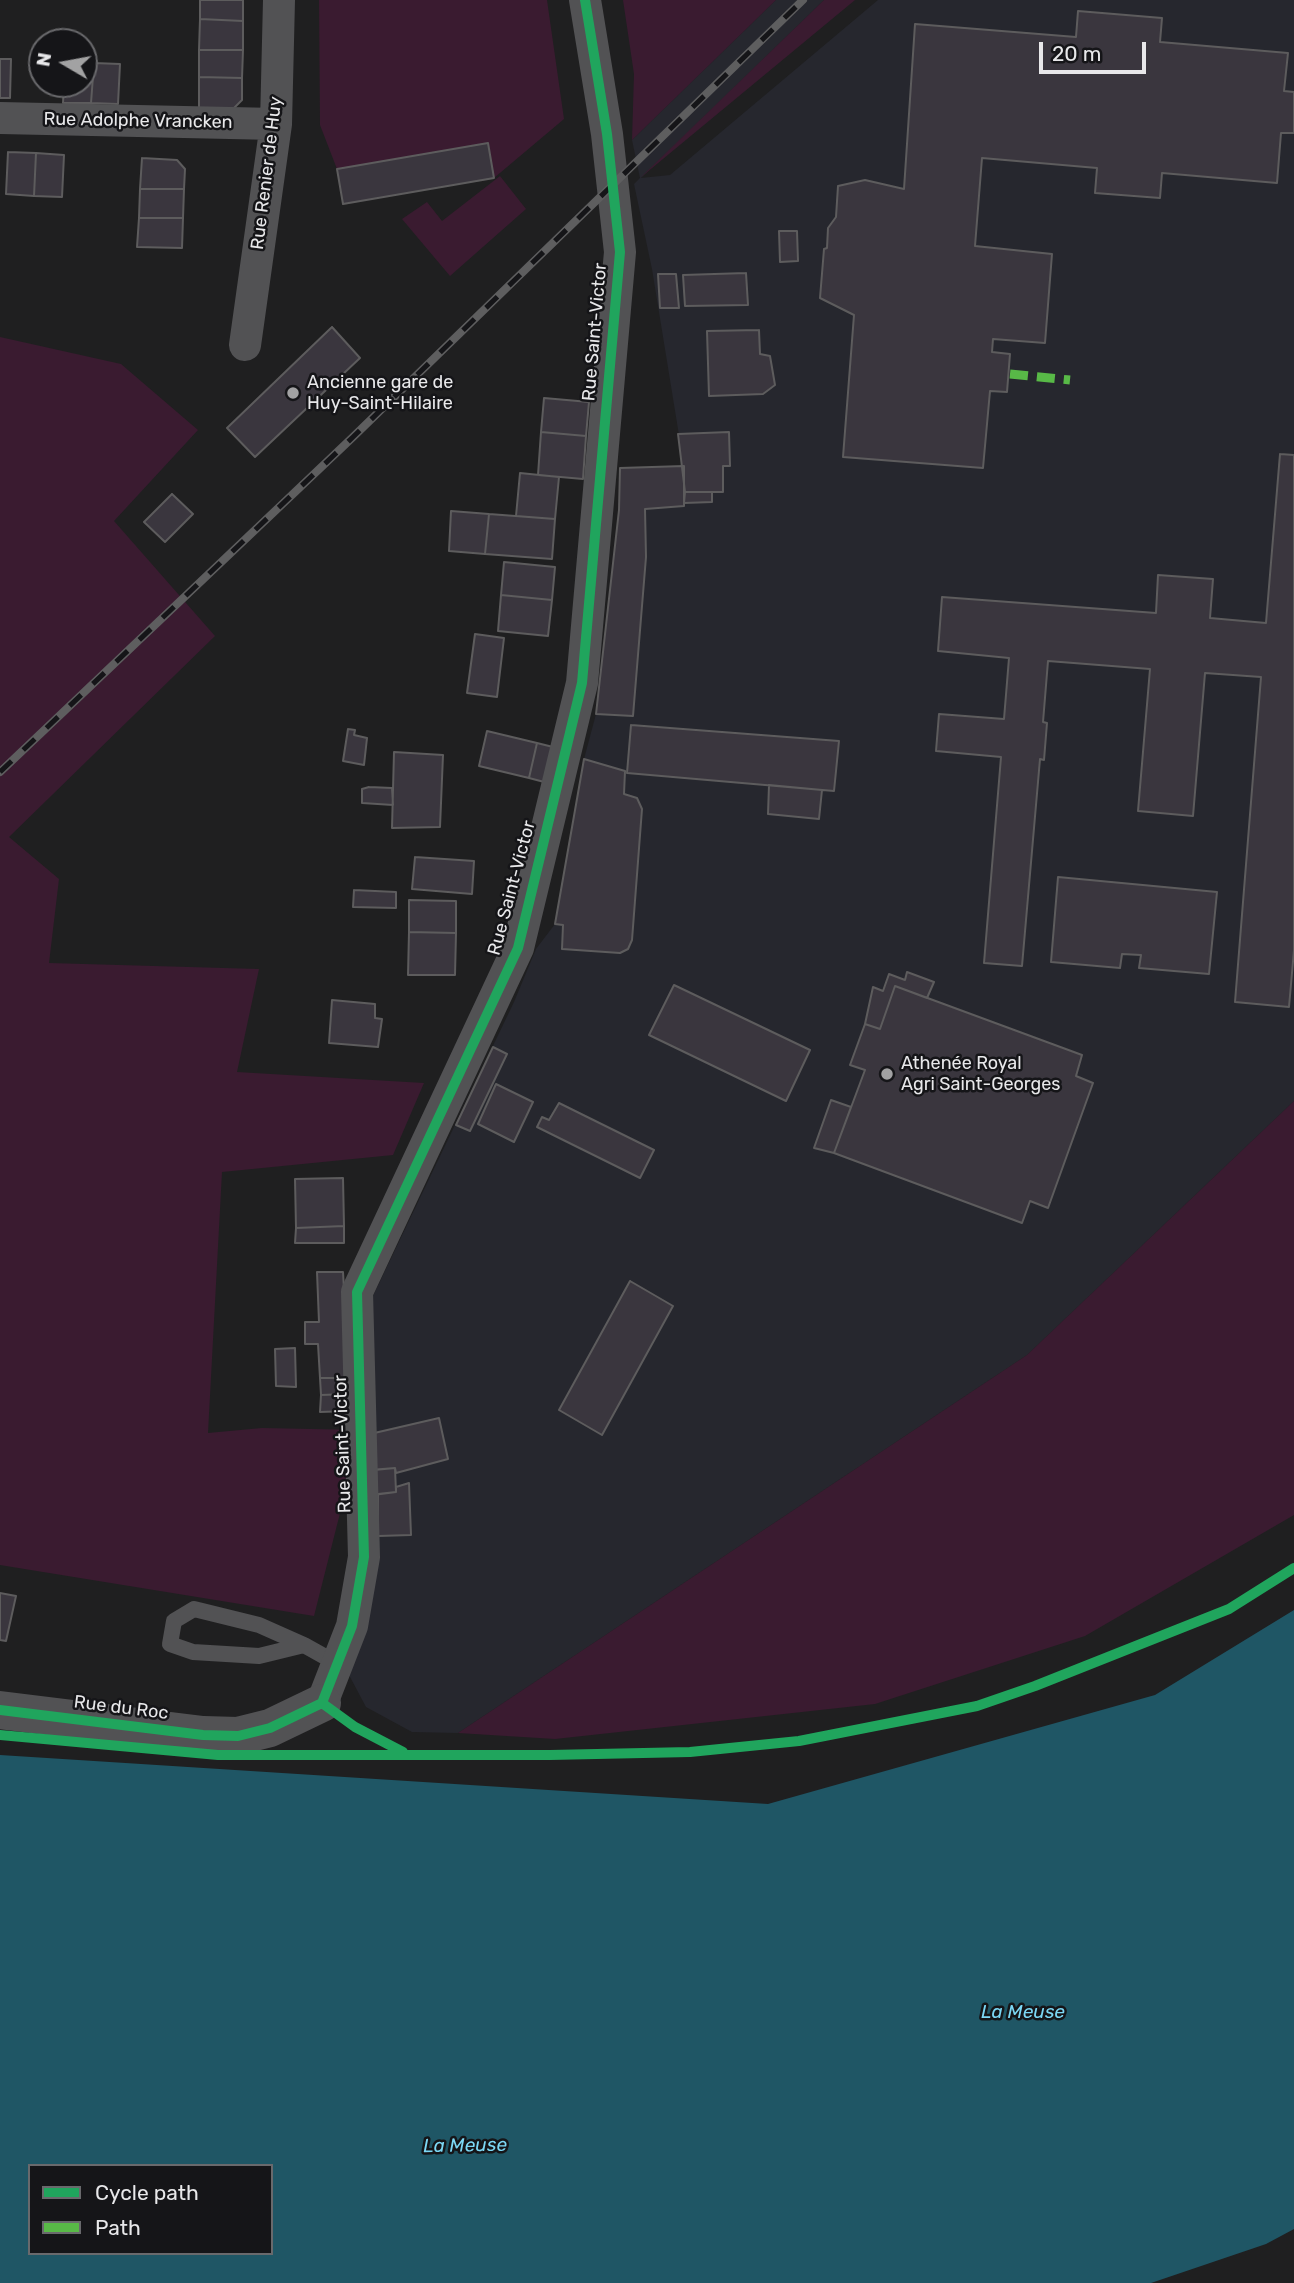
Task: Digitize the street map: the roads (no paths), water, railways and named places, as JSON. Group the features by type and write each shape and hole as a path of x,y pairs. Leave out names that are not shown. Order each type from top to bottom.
{"street":[{"name":"Rue Renier de Huy","path":"245,345 276,124 279,0"},
{"name":"Rue Saint-Victor","path":"238,1736 270,1728 322,1703 352,1626 364,1557 357,1292 518,948 582,683 620,252 607,134 584,0"},
{"name":"Rue Adolphe Vrancken","path":"0,118 276,124"},
{"name":"Rue du Roc","path":"0,1710 203,1735 238,1736"}],"lane":[{"path":"304,1645 259,1656 193,1652 170,1644 174,1621 194,1609 258,1625 304,1645 338,1664"}],"water":[{"name":"La Meuse","path":"1294,1610 1294,2229 1266,2244 1151,2283 0,2283 0,1755 768,1804 1155,1695"}],"railway":[{"path":"0,772 353,437 803,0"}],"place":[{"name":"Ancienne gare de Huy-Saint-Hilaire","path":"293,393"},
{"name":"Athenée Royal Agri Saint-Georges","path":"887,1074"}]}
